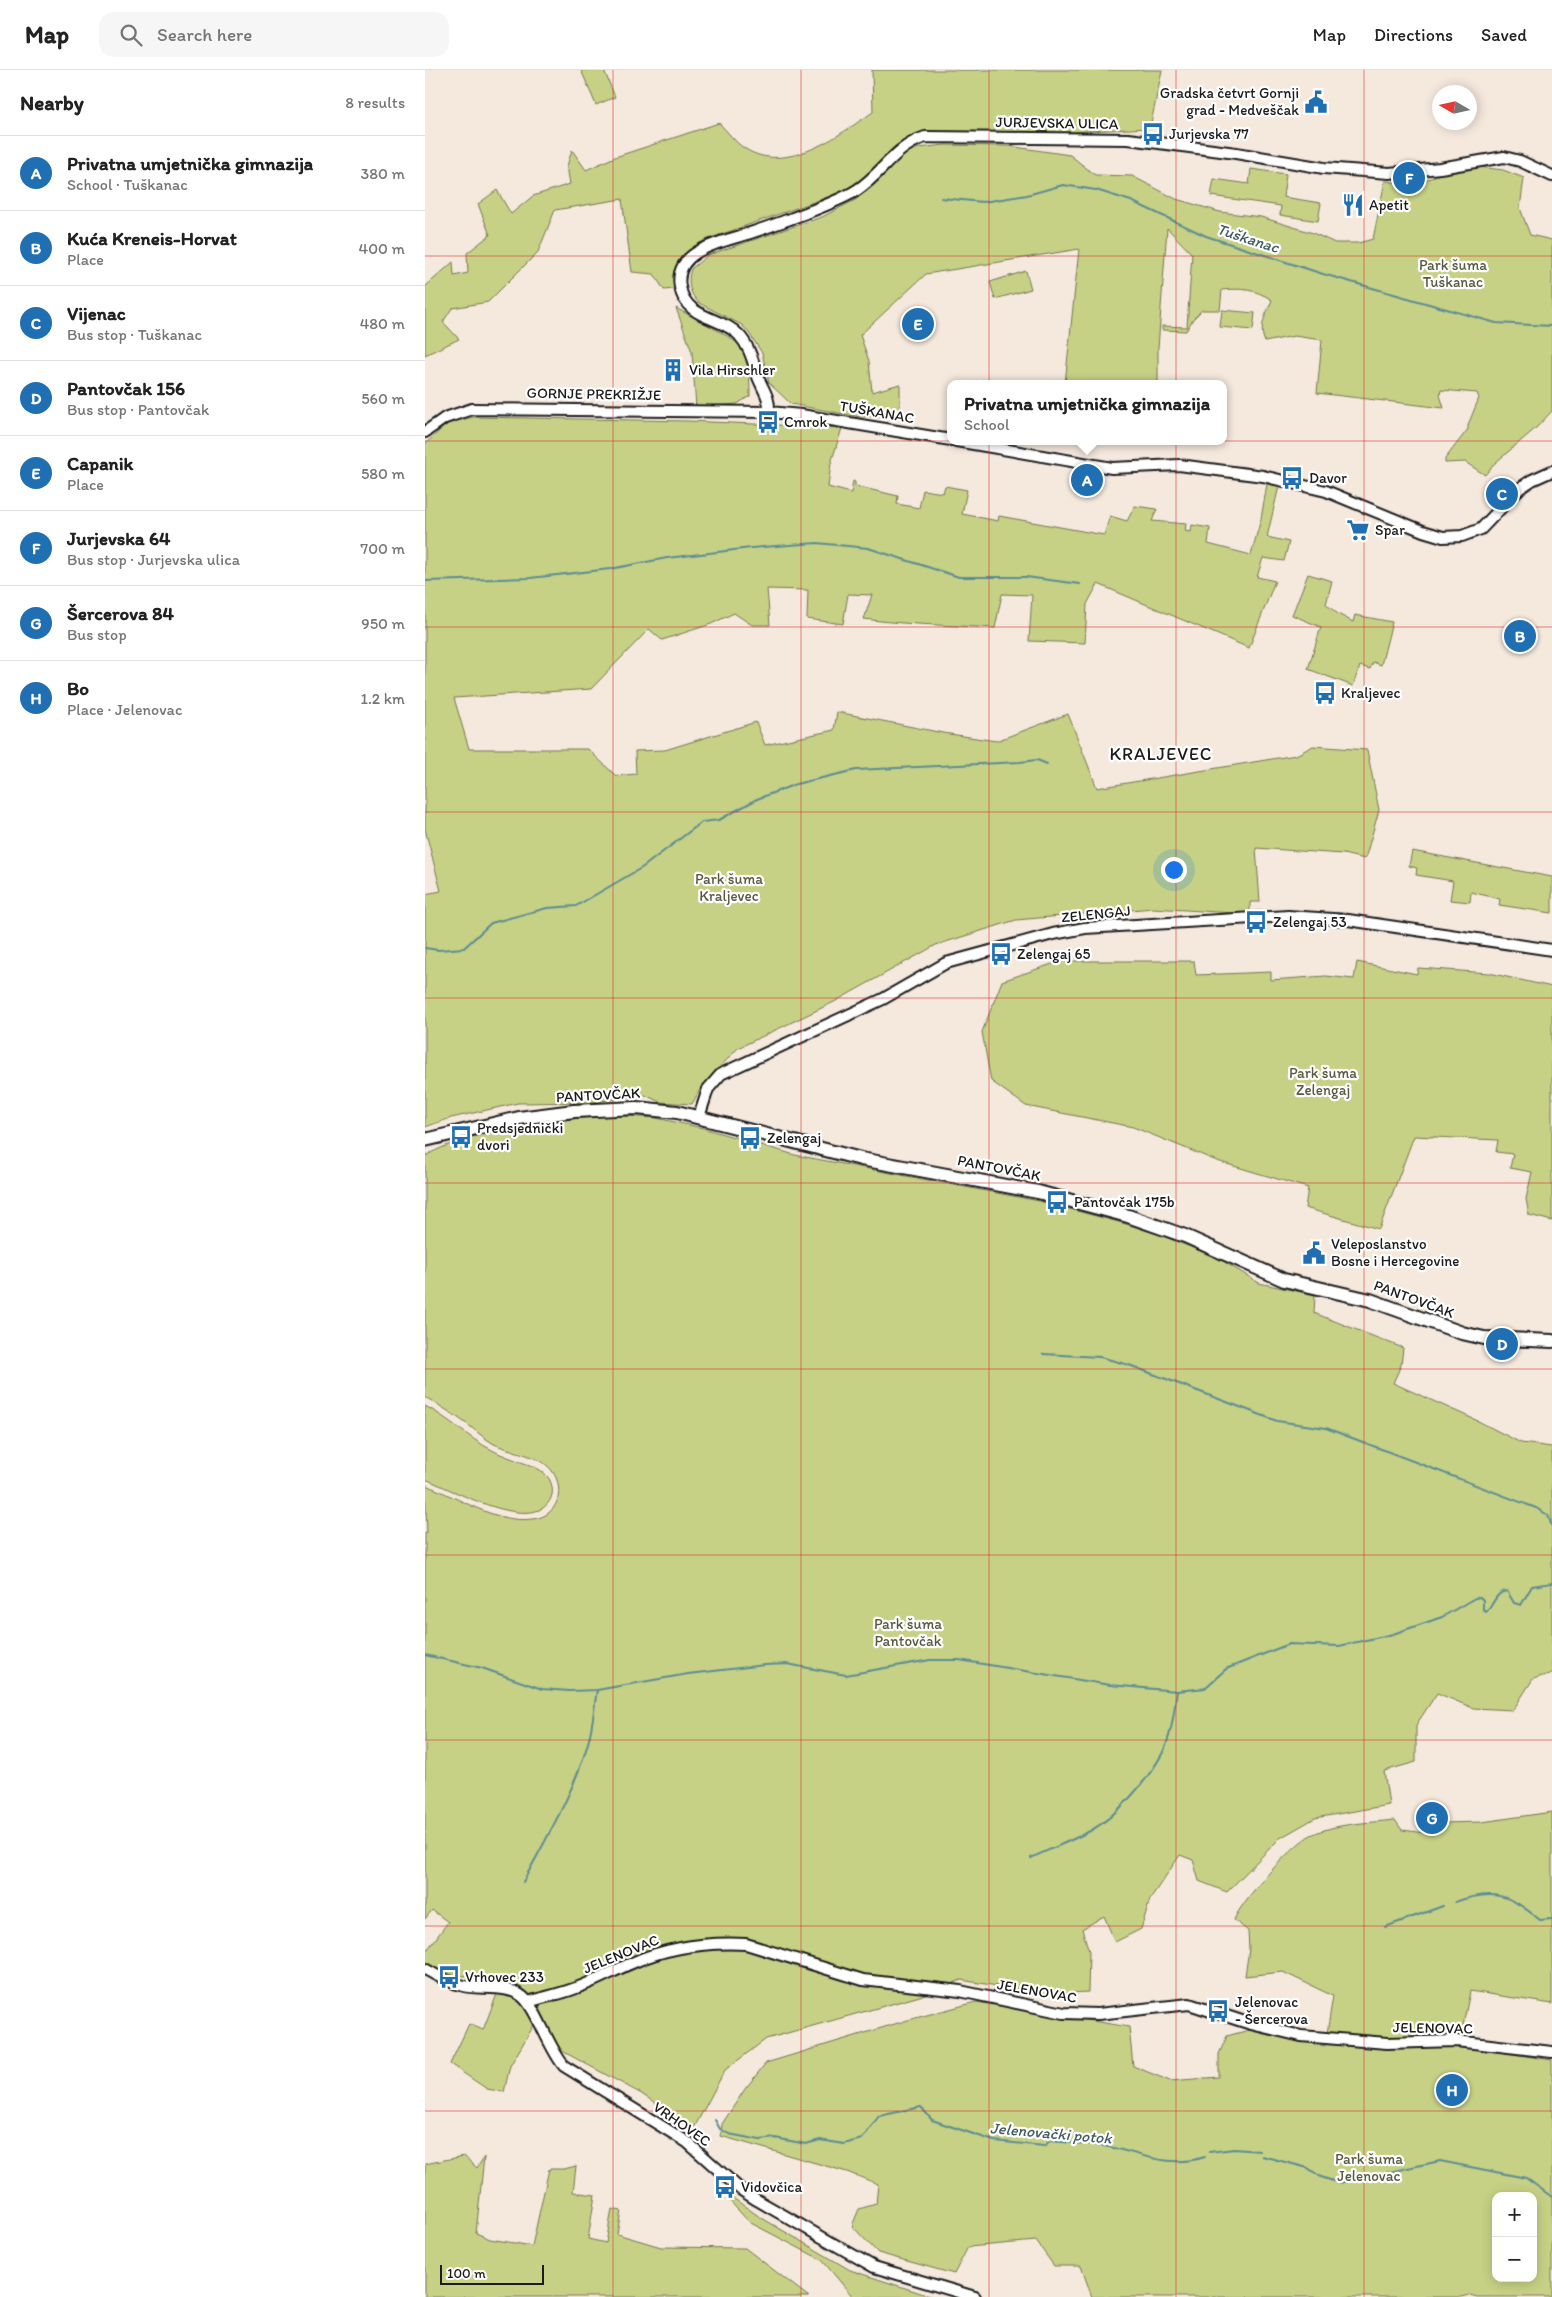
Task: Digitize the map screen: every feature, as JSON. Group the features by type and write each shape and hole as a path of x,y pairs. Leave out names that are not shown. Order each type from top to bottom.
{"main road":[{"name":"PANTOVČAK","path":"425,1140 519,1118 602,1108 655,1109 699,1117 861,1159 1038,1192 1128,1216 1185,1236 1284,1280 1370,1300 1462,1334 1484,1338 1552,1341"}],"street":[{"name":"JURJEVSKA ULICA","path":"769,412 767,394 759,379 746,344 738,334 694,310 683,296 679,276 688,258 707,246 789,219 856,190 905,145 925,137 1128,139 1236,153 1324,168 1389,173 1423,171 1504,157 1520,161 1552,176"},
{"name":"GORNJE PREKRIŽJE","path":"425,432 445,418 472,409 769,412"},
{"name":"TUŠKANAC","path":"769,412 801,415 947,439"},
{"path":"979,445 1112,468 1179,465 1263,476 1326,491 1423,531 1443,536 1462,536 1481,529 1520,488 1552,471"},
{"name":"ZELENGAJ","path":"699,1117 708,1088 721,1074 883,999 946,963 1053,934 1085,928 1289,916 1348,920 1552,950"},
{"name":"JELENOVAC","path":"528,2002 574,1989 632,1962 662,1952 688,1946 738,1944 863,1980 960,1991 1064,2013 1098,2014 1189,2004 1251,2024 1301,2036 1387,2043 1456,2041 1552,2052"},
{"path":"425,1969 463,1986 515,1992 528,2002"},
{"name":"VRHOVEC","path":"528,2002 552,2051 565,2066 687,2142 740,2189 874,2267 975,2297"}],"green space":[{"path":"581,70 604,70 615,97 596,105"},
{"path":"872,70 1162,70 1150,128 1028,134 936,132 914,134 895,146 859,183 839,193 705,240 697,245 681,259 674,279 674,289 664,290 654,274 632,272 622,199 555,210 538,252 488,302 452,308 443,322 459,339 425,355 425,287 453,262 454,276 468,273 467,253 490,235 478,204 497,190 511,214 533,196 570,184 567,166 572,150 586,170 615,157 719,123 741,146 760,155 777,157 794,155 828,141 873,112"},
{"name":"Park šuma Tuškanac","path":"945,145 1008,146 1070,155 1095,175 1132,176 1176,199 1220,212 1261,217 1313,233 1335,243 1358,243 1373,239 1385,181 1415,185 1446,171 1479,167 1503,170 1524,178 1520,208 1530,235 1552,240 1552,411 1536,428 1495,463 1485,475 1465,462 1445,463 1445,459 1468,429 1479,398 1477,393 1441,390 1440,395 1444,408 1317,393 1322,340 1294,336 1265,342 1262,331 1265,316 1272,300 1254,291 1242,289 1222,290 1220,310 1202,310 1193,319 1186,331 1162,330 1162,326 1187,327 1192,254 1167,228 1158,348 1158,380 1065,380 1079,249 926,274 860,335 869,361 872,392 900,384 900,415 860,417 791,404 769,383 762,353 742,325 699,303 693,295 689,278 691,269 708,255 822,217 857,199 900,155 919,148"},
{"path":"1251,169 1286,174 1283,197 1321,203 1318,221 1280,215 1281,206 1211,196 1214,179 1249,184"},
{"path":"1026,271 1031,289 995,299 990,282"},
{"path":"676,308 723,333 743,349 749,372 750,396 737,404 696,407 692,352"},
{"path":"1222,310 1255,313 1253,330 1220,327"},
{"name":"Park šuma Kraljevec","path":"473,417 688,421 842,428 831,463 828,487 851,493 853,481 855,486 898,496 897,504 919,508 923,490 943,493 945,486 967,490 962,514 998,521 999,516 1104,535 1110,516 1127,521 1135,506 1157,509 1152,521 1186,524 1185,531 1191,532 1192,525 1210,528 1208,544 1251,555 1261,519 1267,484 1279,486 1267,537 1289,542 1284,561 1263,558 1257,577 1275,581 1249,648 1098,584 1087,604 1085,643 1029,641 1032,595 1002,594 995,628 913,624 864,619 872,595 848,594 843,624 807,619 808,590 767,589 770,625 752,625 734,613 711,624 662,640 649,629 591,689 454,698 469,749 588,749 616,776 636,774 635,751 665,750 756,722 765,745 834,730 837,712 943,733 996,741 1068,714 1097,788 1296,755 1313,746 1367,750 1379,810 1365,859 1343,854 1256,848 1260,902 1250,902 1250,914 1153,908 1016,920 936,945 834,1002 738,1048 702,1086 692,1104 660,1102 645,1095 594,1102 518,1103 451,1118 425,1127 425,894 441,891 425,829 425,444 447,424"},
{"path":"1308,574 1332,581 1326,604 1338,614 1353,622 1355,615 1392,622 1381,665 1373,662 1370,669 1360,666 1353,686 1308,669 1321,627 1292,615"},
{"path":"1412,851 1552,877 1552,913 1499,905 1500,899 1471,892 1470,902 1450,900 1453,881 1416,875 1417,868 1409,866"},
{"name":"Park šuma Zelengaj","path":"1061,961 1194,961 1196,975 1271,972 1271,980 1326,976 1354,979 1357,962 1417,974 1418,968 1489,973 1552,987 1552,1221 1529,1215 1526,1199 1532,1172 1510,1168 1513,1154 1496,1152 1498,1140 1414,1136 1379,1229 1305,1208 1308,1188 1217,1161 1133,1127 1026,1106 991,1081 982,1032 1002,981"},
{"name":"Park šuma Pantovčak","path":"609,1115 656,1118 703,1128 795,1155 1039,1201 1160,1235 1218,1258 1259,1283 1315,1295 1314,1313 1403,1348 1401,1365 1393,1383 1478,1421 1521,1443 1552,1447 1552,1673 1533,1679 1513,1710 1473,1708 1437,1693 1416,1725 1416,1762 1384,1771 1389,1805 1315,1818 1280,1838 1227,1892 1199,1881 1193,1860 1180,1855 1150,1899 1141,1929 1115,1942 1104,1916 1082,1929 1089,1951 1088,1992 1046,1994 961,1980 920,1996 766,2039 725,2070 694,2128 640,2093 562,2051 536,2014 535,2002 586,1988 626,1968 664,1954 732,1946 750,1949 867,1983 868,1977 745,1942 683,1944 652,1950 575,1985 528,1995 493,1979 439,1973 425,1966 425,1953 448,1922 432,1910 425,1919 425,1533 427,1533 425,1485 491,1514 519,1519 533,1519 551,1511 556,1504 559,1487 551,1470 544,1463 533,1457 494,1444 425,1397 425,1156 468,1138 491,1132 539,1123"},
{"path":"425,1406 483,1445 541,1471 547,1476 551,1484 551,1498 542,1508 528,1512 511,1511 472,1499 425,1479"},
{"name":"Park šuma Jelenovac","path":"1552,1812 1552,2004 1470,1991 1459,2046 1552,2060 1552,2297 1477,2297 1470,2295 1462,2297 1092,2297 1081,2266 1054,2266 1036,2241 968,2247 954,2274 878,2253 852,2226 859,2209 876,2204 878,2184 847,2172 721,2136 722,2124 745,2089 766,2063 908,2020 976,2002 1129,2027 1133,2066 1170,2081 1219,2077 1219,2054 1227,2036 1249,2030 1325,2046 1333,1996 1283,1972 1245,1976 1249,1949 1248,1931 1234,1920 1246,1900 1268,1874 1292,1849 1311,1835 1331,1828 1352,1824 1395,1820 1402,1830 1426,1833 1443,1823 1482,1822"},
{"path":"497,1994 512,1997 521,2003 534,2025 510,2066 504,2092 487,2089 450,2064 469,2024 483,2030"},
{"path":"464,2156 477,2168 484,2157 476,2233 490,2239 532,2246 549,2169 564,2169 576,2166 573,2192 595,2195 588,2239 606,2243 612,2209 621,2211 617,2234 661,2247 745,2248 809,2297 425,2297 425,2164"},
{"path":"717,2187 760,2217 850,2270 933,2297 853,2297 822,2260 749,2222"}],"waterway":[{"name":"Tuškanac","path":"941,198 983,202 1027,195 1063,185 1096,190 1131,201 1206,236 1323,274 1496,323 1552,326"},
{"path":"425,581 530,578 610,569 667,558 751,548 817,543 868,548 959,577 1026,577 1080,584"},
{"path":"425,948 438,950 464,948 491,923 547,908 576,906 643,867 702,822 719,820 757,799 796,784 856,770 1037,760 1047,764"},
{"path":"1043,1354 1100,1357 1129,1365 1277,1421 1326,1428 1536,1508 1548,1515 1552,1527"},
{"path":"425,1655 482,1668 542,1689 569,1691 597,1690 688,1674 765,1665 787,1664 846,1675 930,1660 959,1660 1110,1685 1177,1691 1205,1688 1226,1669 1289,1644 1339,1646 1393,1634 1442,1617 1480,1597 1483,1600 1483,1610 1486,1612 1497,1596 1507,1591 1514,1603 1521,1605 1532,1586 1552,1583"},
{"path":"523,1882 559,1814 582,1761 590,1737 597,1690"},
{"path":"1031,1858 1100,1825 1131,1797 1149,1775 1162,1754 1172,1723 1177,1691"},
{"path":"1455,1902 1481,1895 1501,1896 1519,1905 1540,1920 1552,1919"},
{"path":"1385,1927 1443,1906"},
{"name":"Jelenovački potok","path":"715,2120 720,2129 729,2134 760,2140 775,2138 806,2144 820,2140 844,2144 862,2139 879,2116 921,2107 932,2120 994,2141 1044,2146 1050,2141 1091,2144 1166,2161 1191,2160 1205,2157"},
{"name":"Jelenovački potok","path":"1209,2152 1234,2149 1260,2151"},
{"name":"Jelenovački potok","path":"1262,2156 1308,2168 1321,2177 1339,2183 1440,2161 1526,2178 1552,2197"}],"place":[{"name":"Gradska četvrt Gornji grad - Medveščak","path":"1316,102"},
{"name":"Jurjevska 77","path":"1153,134"},
{"name":"Jurjevska 64","path":"1409,178"},
{"name":"Apetit","path":"1353,205"},
{"name":"Capanik","path":"918,324"},
{"name":"Vila Hirschler","path":"673,370"},
{"name":"Cmrok","path":"768,422"},
{"name":"Davor","path":"1292,478"},
{"name":"Privatna umjetnička gimnazija","path":"1087,480"},
{"name":"Vijenac","path":"1502,494"},
{"name":"Spar","path":"1358,530"},
{"name":"Kuća Kreneis-Horvat","path":"1520,636"},
{"name":"Kraljevec","path":"1325,693"},
{"name":"Zelengaj 53","path":"1256,922"},
{"name":"Zelengaj 65","path":"1001,954"},
{"name":"Predsjednički dvori","path":"461,1137"},
{"name":"Zelengaj","path":"750,1138"},
{"name":"Pantovčak 175b","path":"1057,1202"},
{"name":"Veleposlanstvo Bosne i Hercegovine","path":"1314,1253"},
{"name":"Pantovčak 156","path":"1502,1344"},
{"name":"Šercerova 84","path":"1432,1818"},
{"name":"Vrhovec 233","path":"449,1977"},
{"name":"Jelenovac - Šercerova","path":"1218,2011"},
{"name":"Bo","path":"1452,2090"},
{"name":"Vidovčica","path":"725,2187"}],"district":[{"name":"KRALJEVEC","path":"1161,754"}]}
